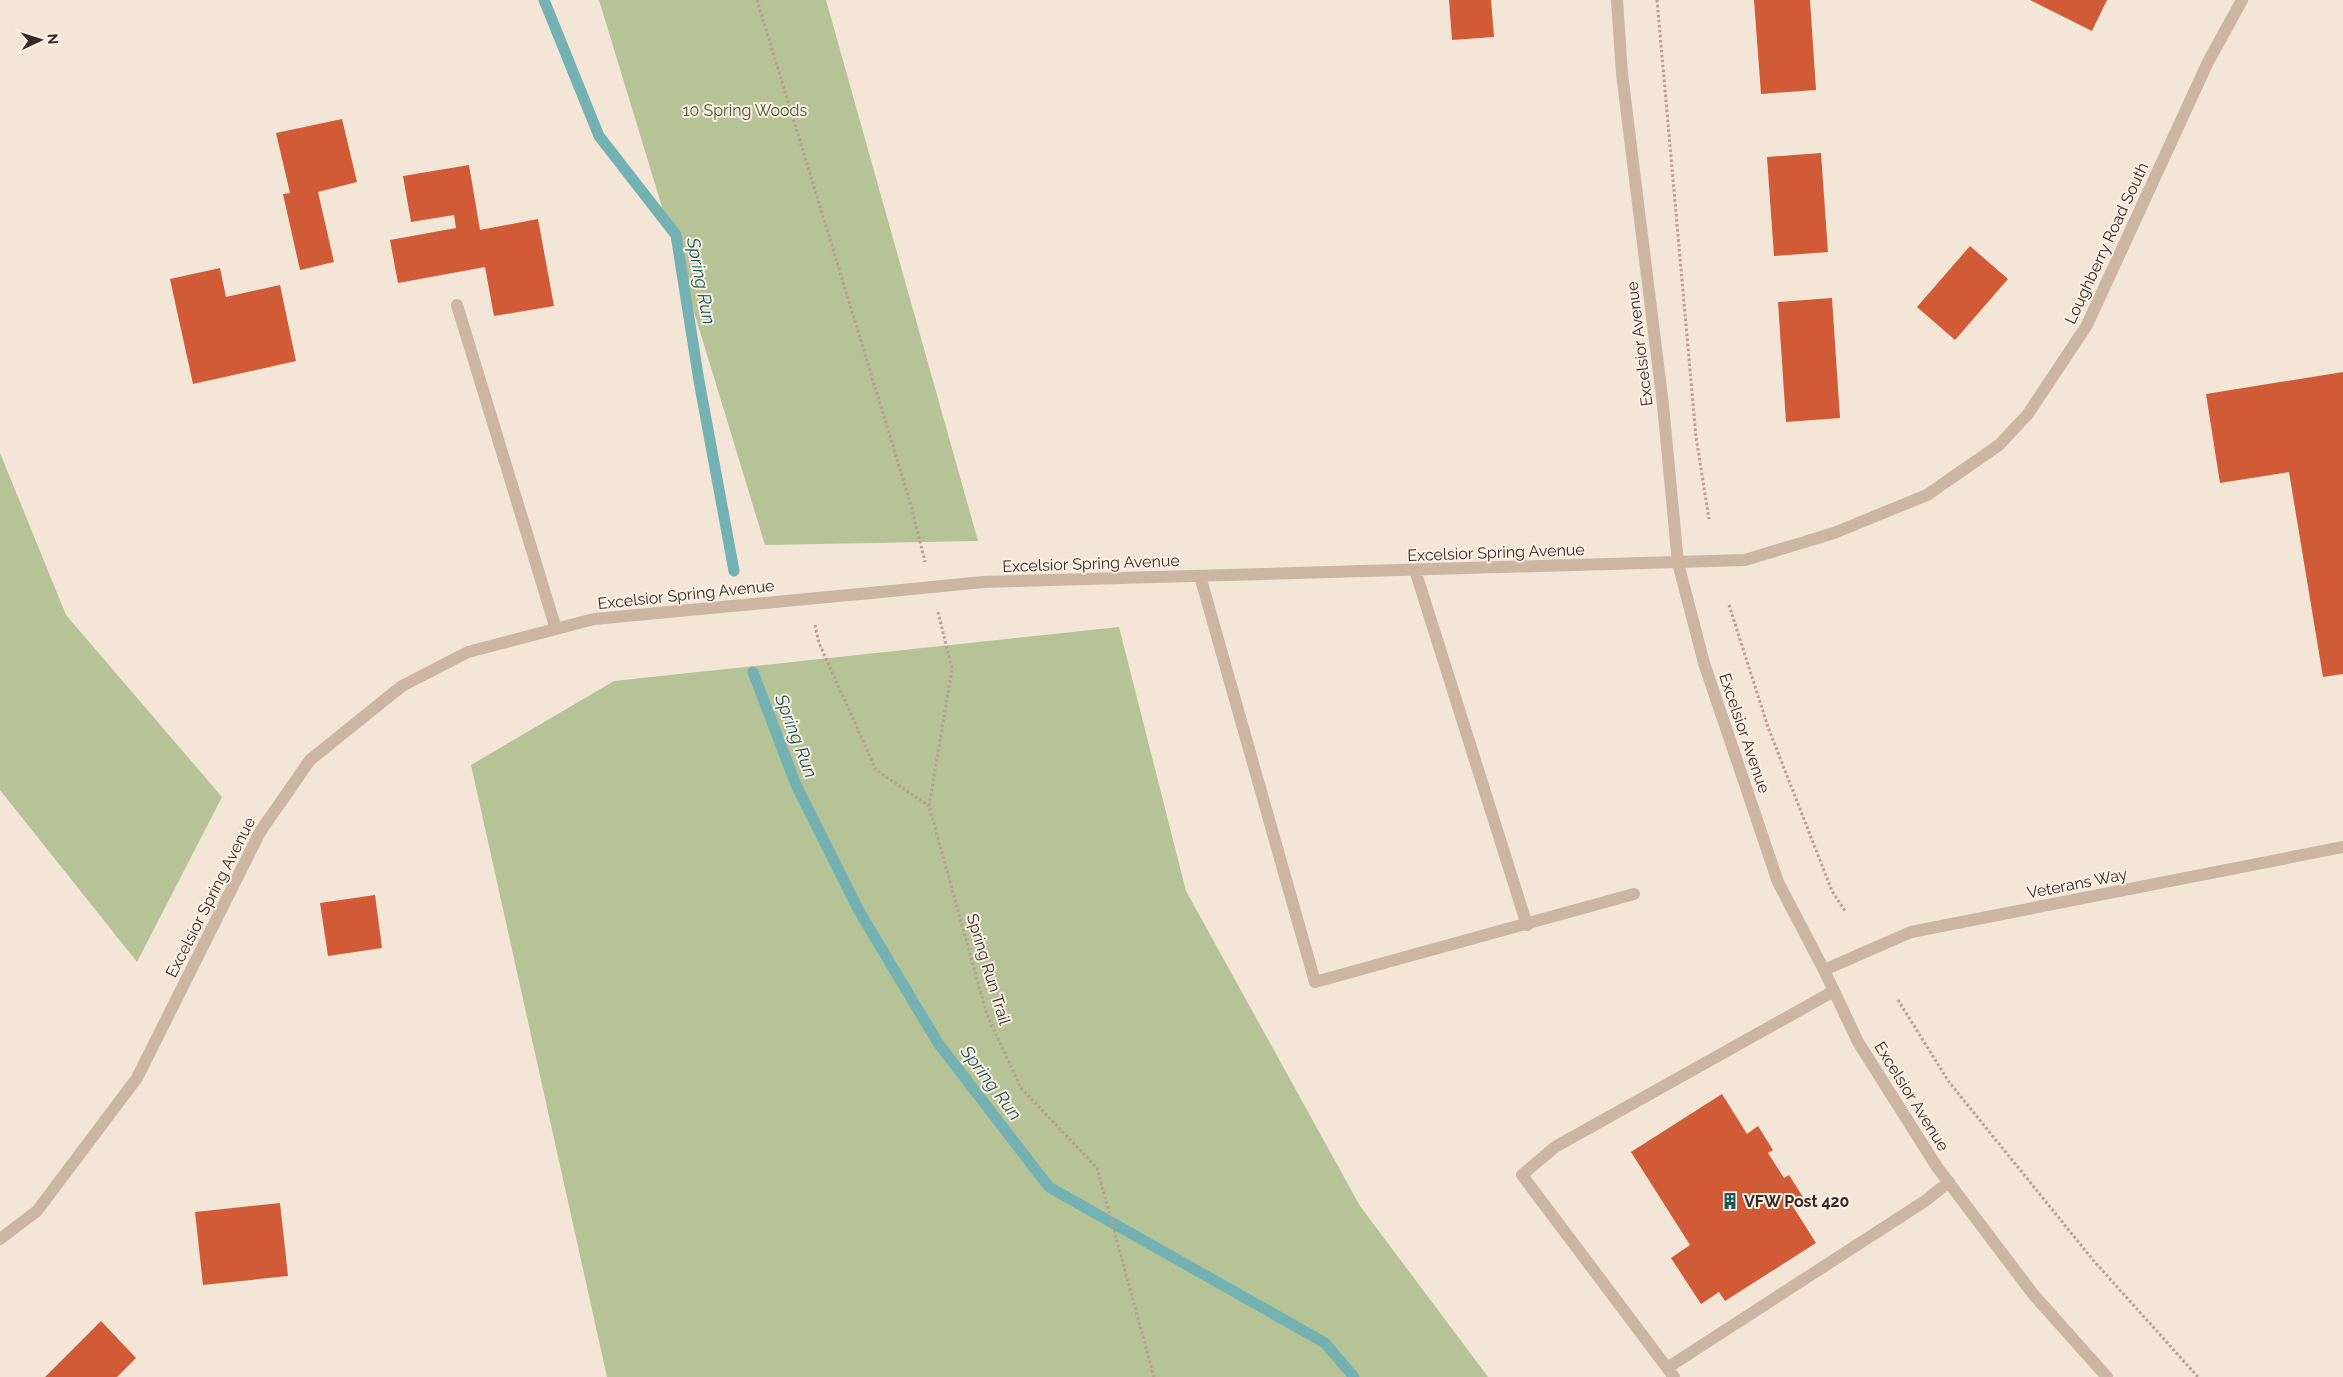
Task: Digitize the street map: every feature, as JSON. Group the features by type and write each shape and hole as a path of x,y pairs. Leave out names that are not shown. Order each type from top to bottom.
{"street":[{"name":"Excelsior Avenue","path":"1617,0 1622,74 1663,405 1678,563 1704,663 1778,882 1824,970 1858,1042 1949,1182 2032,1294 2107,1377"},
{"name":"Loughberry Road South","path":"1678,563 1745,560 1834,533 1927,495 1999,445 2028,414 2087,325 2208,62 2242,0"},
{"path":"457,305 556,629"},
{"name":"Excelsior Spring Avenue","path":"0,1239 37,1211 137,1078 260,832 310,760 402,686 468,652 594,619 809,597 983,582 1678,563"},
{"path":"1416,570 1527,925"},
{"path":"1200,576 1316,982 1634,894"},
{"name":"Veterans Way","path":"1824,970 1911,932 2343,847"},
{"path":"1834,991 1555,1147 1522,1174 1670,1372 1925,1201 1949,1182"}],"path":[{"path":"757,0 911,505 926,563"},
{"path":"1657,0 1696,437 1710,518"},
{"path":"809,597 819,643 876,770 929,806"},
{"path":"1729,605 1768,727 1832,891 1845,911"},
{"name":"Spring Run Trail","path":"937,611 952,669 929,806 987,1015 1021,1088 1096,1168 1154,1377"},
{"path":"1898,1000 1949,1082 2093,1260 2198,1377"}],"green space":[{"name":"10 Spring Woods","path":"599,0 826,0 978,541 765,545"},
{"path":"0,453 66,615 222,797 137,962 0,790"},
{"path":"1119,627 1186,891 1360,1206 1488,1377 607,1377 471,765 614,681"}],"building":[{"path":"1449,0 1491,0 1494,37 1452,40"},
{"path":"1754,0 1810,0 1816,90 1761,94"},
{"path":"2030,0 2107,0 2092,31"},
{"path":"342,119 357,182 318,192 334,262 300,270 283,194 290,193 276,133"},
{"path":"1821,153 1828,252 1774,256 1767,157"},
{"path":"469,165 480,230 538,219 554,306 494,316 485,267 398,283 390,240 456,228 454,215 411,222 403,176"},
{"path":"1970,246 2008,279 1955,340 1917,307"},
{"path":"220,268 226,297 280,285 296,361 193,384 170,279"},
{"path":"1832,298 1840,418 1786,422 1778,302"},
{"path":"2343,372 2343,674 2323,677 2289,472 2220,483 2206,394"},
{"path":"375,895 382,948 328,956 320,903"},
{"name":"VFW Post 420","path":"1722,1094 1747,1134 1758,1126 1773,1150 1768,1153 1784,1178 1789,1175 1803,1197 1792,1205 1816,1243 1725,1301 1719,1292 1701,1304 1671,1258 1690,1245 1631,1152"},
{"path":"280,1203 288,1276 203,1285 195,1212"},
{"path":"101,1321 136,1358 117,1377 45,1377"}],"waterway":[{"name":"Spring Run","path":"544,0 599,136 676,235 699,381 734,571"},
{"name":"Spring Run","path":"753,672 796,785 859,911 938,1043 1049,1187 1325,1343 1354,1377"}],"place":[{"name":"VFW Post 420","path":"1730,1201"}]}
